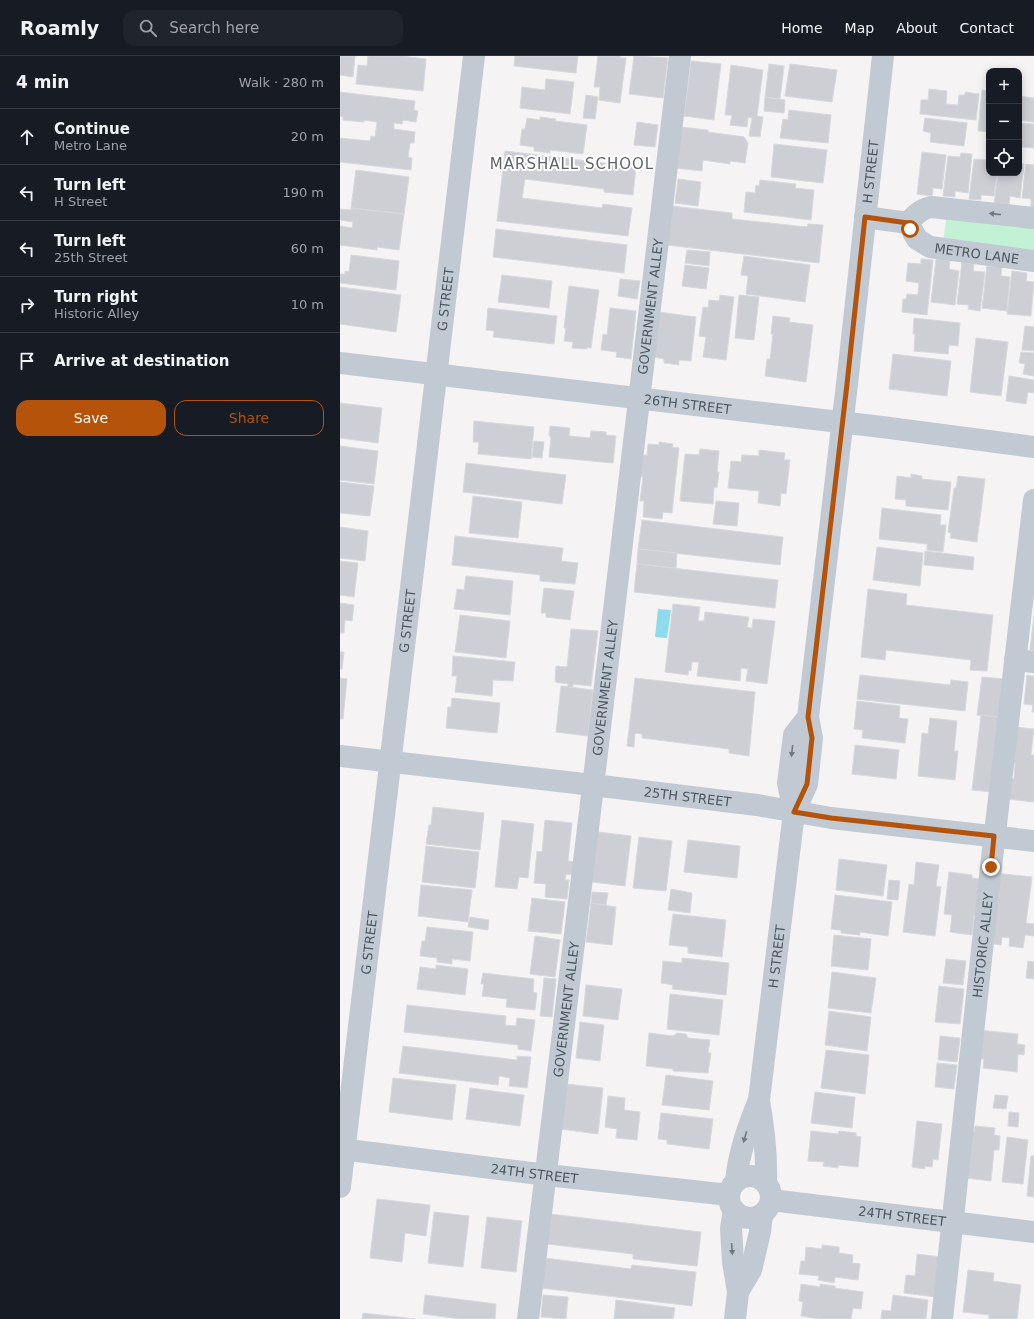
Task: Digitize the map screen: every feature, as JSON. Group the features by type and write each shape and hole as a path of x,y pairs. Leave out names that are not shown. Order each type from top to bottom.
{"street":[{"name":"G STREET","path":"340,1187 342,1149 391,762 474,56"},
{"name":"GOVERNMENT ALLEY","path":"528,1319 680,56"},
{"name":"H STREET","path":"735,1319 738,1292 733,1262 731,1228 733,1196 738,1162 746,1133 759,1100 794,812 807,784 812,738 808,717 882,64"},
{"path":"865,217 908,223 921,210 931,207 1034,218"},
{"name":"METRO LANE","path":"908,223 917,239 930,247 1034,261"},
{"name":"26TH STREET","path":"340,363 1034,447"},
{"name":"HISTORIC ALLEY","path":"942,1319 994,836 1025,661 1034,500"},
{"name":"25TH STREET","path":"340,756 757,805 831,818 1034,841"},
{"name":"H STREET","path":"738,1292 751,1270 766,1199 767,1166 759,1100"},
{"name":"24TH STREET","path":"342,1149 546,1175 733,1196"},
{"path":"748,1176 761,1179 766,1199 750,1218 738,1215 733,1196 748,1176"},
{"name":"24TH STREET","path":"766,1199 1034,1232"}],"green space":[{"path":"947,214 1034,225 1034,254 943,242"}],"water":[{"path":"658,609 671,610 667,638 655,637"}],"building":[{"path":"340,56 355,56 353,77 340,75"},
{"path":"368,56 401,56 426,59 423,91 356,84 358,65 367,66"},
{"path":"515,56 578,56 576,73 514,66"},
{"path":"598,56 620,56 620,58 626,58 620,103 599,100 600,87 594,87"},
{"path":"634,56 668,58 663,98 629,94"},
{"path":"691,61 721,64 714,120 684,116"},
{"path":"769,64 784,66 780,99 765,97"},
{"path":"790,64 837,70 832,102 785,96"},
{"path":"731,65 763,70 757,116 763,117 760,137 749,136 752,118 748,117 747,127 730,125 732,115 725,115"},
{"path":"546,79 574,82 570,114 520,108 522,87 545,90"},
{"path":"929,89 947,91 946,104 958,105 959,95 965,95 965,92 979,94 976,120 920,114 921,100 928,100"},
{"path":"982,90 986,91 986,132 978,131"},
{"path":"340,92 415,101 414,110 418,111 416,122 403,120 402,124 394,123 394,129 415,132 414,143 410,143 408,157 412,158 411,170 340,162 340,138 370,141 371,136 375,137 377,122 364,120 364,122 343,120 343,117 340,116"},
{"path":"586,95 598,97 595,119 583,118"},
{"path":"1022,96 1034,98 1034,122 1022,120"},
{"path":"765,97 785,100 784,113 764,111"},
{"path":"789,110 831,115 828,143 780,138 783,119 788,120"},
{"path":"540,117 556,119 555,121 587,125 583,154 550,150 550,153 534,151 534,147 520,145 522,129 525,129 527,118 540,120"},
{"path":"925,118 967,123 964,146 930,142 931,133 923,131"},
{"path":"637,122 658,125 655,147 634,145"},
{"path":"1022,123 1034,124 1034,148 1022,147"},
{"path":"680,127 708,130 708,132 744,137 748,143 745,163 730,161 730,164 703,160 702,171 675,168"},
{"path":"774,144 827,150 823,183 771,177"},
{"path":"505,151 636,167 633,195 604,192 604,189 525,179 522,198 602,208 603,204 632,208 628,236 497,221"},
{"path":"922,152 946,155 942,189 933,188 932,196 917,194"},
{"path":"961,153 972,154 968,193 955,191 955,197 943,196 948,156 960,157"},
{"path":"974,159 986,160 986,176 997,176 994,196 981,195 981,200 969,199"},
{"path":"1022,164 1024,164 1020,198 1010,196 1009,205 994,203 998,176 1022,176"},
{"path":"1026,164 1034,165 1034,207 1031,207 1031,199 1022,198"},
{"path":"356,170 409,177 404,214 351,208"},
{"path":"678,179 701,182 698,206 675,203"},
{"path":"760,180 796,184 795,188 814,190 811,220 744,212 746,192 755,193 756,185 759,186"},
{"path":"672,206 732,213 732,219 807,227 808,224 823,225 819,263 667,245"},
{"path":"351,208 404,214 399,250 377,247 377,250 340,245 340,226 352,228 353,222 340,220 340,209 351,210"},
{"path":"496,229 627,245 624,273 493,257"},
{"path":"687,250 710,252 709,266 685,263"},
{"path":"351,255 399,261 396,290 340,283 340,274 345,274 345,271 349,272"},
{"path":"744,256 810,265 805,302 746,294 748,276 741,275"},
{"path":"921,259 933,260 927,315 902,312 903,299 906,299 907,294 918,295 919,283 906,281 908,263 921,264"},
{"path":"936,259 950,261 949,269 959,271 955,305 931,302"},
{"path":"962,262 974,264 973,271 985,272 980,311 968,309 969,305 957,304"},
{"path":"685,265 709,268 706,289 682,286"},
{"path":"987,266 1002,267 1001,276 1010,277 1007,311 982,308"},
{"path":"1012,271 1027,273 1026,281 1034,282 1031,316 1007,314"},
{"path":"502,275 552,281 549,308 498,302"},
{"path":"620,279 640,281 637,299 618,296"},
{"path":"569,286 599,290 591,348 572,348 573,342 564,341"},
{"path":"340,287 401,295 396,332 340,324"},
{"path":"720,295 734,297 726,360 703,357 706,337 699,336 703,307 708,308 709,300 719,301"},
{"path":"739,295 759,297 754,340 735,338"},
{"path":"488,308 557,316 554,344 493,337 494,331 486,330"},
{"path":"610,308 636,311 631,359 616,357 617,352 601,350 603,334 607,335"},
{"path":"659,312 696,317 691,361 679,360 679,365 664,363 664,359 654,357"},
{"path":"773,316 790,318 789,322 813,325 806,382 765,376 767,359 770,359 773,334 771,334"},
{"path":"914,318 960,323 958,346 949,345 948,354 914,351"},
{"path":"1025,326 1034,327 1034,351 1022,350"},
{"path":"976,338 1008,342 1001,396 970,392"},
{"path":"1021,352 1034,353 1034,376 1023,374 1025,364 1019,363"},
{"path":"893,354 951,361 947,396 889,389"},
{"path":"1009,376 1034,380 1034,393 1028,392 1026,404 1006,401"},
{"path":"340,403 382,408 378,443 340,438"},
{"path":"474,421 534,427 531,459 478,454 479,442 473,442"},
{"path":"550,426 570,428 569,436 590,438 591,431 606,432 606,435 616,436 613,463 549,457 551,438 549,435"},
{"path":"534,441 544,442 542,458 532,457"},
{"path":"659,442 673,444 672,447 679,448 672,513 663,512 662,519 643,517 644,501 640,501 643,477 640,477 642,455 647,455 648,444 659,445"},
{"path":"340,446 378,451 374,484 340,480"},
{"path":"700,449 719,451 717,472 719,472 717,488 714,487 713,504 680,501 685,454 699,455"},
{"path":"759,450 785,453 784,460 790,460 786,494 781,493 780,506 758,503 759,491 728,488 731,461 741,462 742,455 759,456"},
{"path":"466,463 566,475 562,504 463,492"},
{"path":"911,474 922,476 922,479 951,482 948,510 906,506 906,500 895,499 897,476 911,478"},
{"path":"958,476 985,479 977,542 950,538 951,533 948,532 954,488 956,488"},
{"path":"340,482 374,486 370,516 340,513"},
{"path":"473,496 522,502 518,538 469,533"},
{"path":"716,501 739,503 737,526 713,524"},
{"path":"882,508 941,515 940,525 946,525 943,552 927,550 927,544 879,539"},
{"path":"642,520 783,537 780,565 638,549"},
{"path":"340,527 368,531 365,561 340,558"},
{"path":"455,536 563,548 561,561 578,563 575,584 540,581 540,575 452,565"},
{"path":"877,547 923,553 920,586 873,580"},
{"path":"638,549 677,553 676,568 637,564"},
{"path":"925,551 974,557 973,570 924,565"},
{"path":"340,561 358,563 354,597 340,595"},
{"path":"637,564 778,580 775,608 634,592"},
{"path":"466,576 513,581 510,615 454,609 457,589 464,590"},
{"path":"544,588 574,591 570,620 546,617 546,613 541,613"},
{"path":"868,589 907,594 906,605 993,615 987,671 970,670 971,660 886,650 885,660 861,657"},
{"path":"340,603 354,605 352,621 345,620 344,633 340,633"},
{"path":"673,604 700,607 698,621 704,621 705,612 749,617 747,627 752,628 753,619 775,621 767,684 746,681 748,669 741,668 740,681 697,676 699,662 692,662 691,671 689,670 688,675 665,672"},
{"path":"460,615 510,621 506,658 455,652"},
{"path":"1034,616 1034,651 1030,650"},
{"path":"571,629 598,631 591,686 573,684 573,688 568,687 568,684 555,682 556,666 567,667"},
{"path":"340,652 344,652 342,669 340,669"},
{"path":"453,656 515,662 513,681 493,680 492,696 455,692 457,676 452,676"},
{"path":"860,675 950,685 951,680 968,682 965,711 857,699"},
{"path":"1027,675 1034,676 1034,712 1032,712 1033,705 1024,704"},
{"path":"982,677 1005,679 1000,717 977,715"},
{"path":"340,678 347,679 343,719 340,719"},
{"path":"635,678 755,692 749,756 729,753 729,749 642,738 642,734 635,733 634,747 627,746"},
{"path":"561,686 593,690 588,736 556,732"},
{"path":"452,698 500,703 497,733 446,728 448,707 451,707"},
{"path":"857,701 900,706 899,718 908,719 905,743 862,738 863,730 854,729"},
{"path":"981,715 1000,717 992,792 972,790"},
{"path":"930,718 957,721 954,751 958,751 955,780 918,776 922,733 928,734"},
{"path":"1015,727 1034,729 1031,755 1034,755 1034,802 1006,799 1008,778 1014,779 1015,763 1010,762"},
{"path":"855,745 899,750 896,779 852,774"},
{"path":"433,807 484,813 480,850 426,844 429,825 431,825"},
{"path":"502,820 534,824 528,878 519,877 517,889 495,887"},
{"path":"545,820 572,823 568,861 574,862 572,875 566,874 565,880 569,880 567,899 545,897 546,884 534,883 537,851 542,852"},
{"path":"598,832 631,836 625,886 592,882"},
{"path":"639,837 672,841 666,891 633,888"},
{"path":"688,840 740,846 737,878 684,872"},
{"path":"426,846 479,852 475,888 422,882"},
{"path":"839,859 887,865 883,896 836,890"},
{"path":"916,862 939,865 936,886 941,887 935,936 903,932 909,884 914,885"},
{"path":"949,872 972,875 972,878 981,879 977,915 974,915 972,935 950,932 952,915 944,914"},
{"path":"995,873 1032,877 1026,923 1034,924 1034,936 1025,935 1023,948 1009,946 1010,938 1002,937 1001,945 988,943"},
{"path":"889,880 900,881 898,900 887,899"},
{"path":"421,885 472,890 468,922 418,916"},
{"path":"671,889 692,893 690,913 668,910"},
{"path":"592,892 608,893 606,905 591,903"},
{"path":"835,895 892,902 888,936 860,932 860,935 841,933 841,930 831,929"},
{"path":"532,898 565,902 561,934 528,931"},
{"path":"591,903 616,907 612,945 586,942"},
{"path":"673,914 726,920 722,957 688,953 688,947 669,945"},
{"path":"470,917 489,920 488,930 468,927"},
{"path":"427,927 473,932 470,961 452,959 452,964 437,962 437,958 420,956 422,941 425,941"},
{"path":"834,935 871,939 868,970 831,966"},
{"path":"535,936 560,940 555,977 530,974"},
{"path":"682,958 729,963 726,995 672,989 673,985 661,983 663,961 682,963"},
{"path":"946,959 966,961 963,985 943,983"},
{"path":"1028,961 1034,962 1034,979 1026,978"},
{"path":"436,965 468,969 465,995 417,989 420,967 436,969"},
{"path":"832,972 876,978 871,1013 828,1008"},
{"path":"483,973 534,979 533,992 537,993 535,1010 506,1007 507,999 482,996 484,984 481,984"},
{"path":"544,978 556,979 552,1017 540,1016"},
{"path":"586,985 622,989 618,1020 583,1016"},
{"path":"939,986 964,989 960,1024 935,1022"},
{"path":"670,994 723,1000 719,1035 667,1029"},
{"path":"407,1005 506,1016 505,1025 516,1026 517,1018 535,1020 531,1051 518,1049 518,1045 404,1032"},
{"path":"829,1011 871,1017 867,1051 825,1045"},
{"path":"580,1022 604,1025 600,1061 576,1058"},
{"path":"979,1030 1018,1034 1017,1044 1025,1045 1024,1055 1018,1054 1017,1072 983,1068 984,1059 976,1058"},
{"path":"649,1033 673,1036 677,1033 686,1034 688,1038 710,1040 708,1053 711,1053 708,1073 673,1071 673,1069 646,1066"},
{"path":"940,1036 960,1038 957,1062 938,1060"},
{"path":"403,1046 517,1060 517,1056 531,1057 527,1088 509,1086 510,1078 499,1076 498,1085 399,1073"},
{"path":"826,1050 869,1055 865,1094 821,1088"},
{"path":"937,1063 957,1065 954,1089 935,1087"},
{"path":"666,1075 713,1081 709,1110 662,1105"},
{"path":"393,1078 456,1085 452,1120 389,1112"},
{"path":"566,1084 603,1088 598,1134 560,1129"},
{"path":"470,1088 524,1095 520,1126 466,1119"},
{"path":"815,1092 855,1097 852,1128 811,1123"},
{"path":"995,1095 1008,1096 1006,1109 993,1108"},
{"path":"608,1096 625,1098 624,1110 640,1112 637,1140 616,1138 617,1129 605,1127"},
{"path":"1009,1112 1019,1113 1018,1127 1008,1126"},
{"path":"661,1113 713,1119 709,1149 667,1144 667,1140 658,1139"},
{"path":"917,1121 942,1124 938,1160 933,1159 932,1167 925,1166 925,1169 912,1167"},
{"path":"975,1126 995,1128 994,1135 1000,1136 999,1150 994,1150 991,1181 966,1178 971,1131 974,1132"},
{"path":"811,1131 838,1134 839,1131 856,1133 856,1136 861,1137 858,1167 838,1165 838,1168 823,1166 824,1162 808,1161"},
{"path":"1007,1137 1028,1140 1023,1184 1002,1182"},
{"path":"1031,1156 1034,1156 1034,1197 1027,1196"},
{"path":"377,1199 430,1205 426,1236 405,1233 402,1262 370,1258"},
{"path":"434,1212 469,1216 463,1267 428,1263"},
{"path":"550,1214 701,1232 697,1266 633,1259 633,1254 547,1244"},
{"path":"487,1217 522,1221 516,1272 481,1268"},
{"path":"822,1245 839,1247 839,1253 853,1255 852,1263 860,1264 858,1280 835,1277 834,1283 818,1280 819,1276 799,1274 801,1261 805,1261 806,1247 822,1249"},
{"path":"917,1254 941,1257 936,1297 904,1293 906,1275 915,1276"},
{"path":"545,1258 631,1269 632,1265 696,1272 692,1306 541,1288"},
{"path":"968,1270 994,1273 993,1281 1021,1285 1017,1319 989,1319 989,1315 963,1312"},
{"path":"801,1284 820,1287 820,1284 863,1292 861,1309 853,1308 851,1319 819,1319 801,1316 803,1302 799,1301"},
{"path":"425,1295 496,1304 495,1319 460,1319 423,1314"},
{"path":"543,1295 568,1297 566,1319 541,1317"},
{"path":"893,1295 928,1300 926,1319 881,1319 882,1310 891,1311"},
{"path":"616,1300 675,1308 673,1319 614,1319"},
{"path":"363,1313 415,1319 362,1319"}],"district":[{"name":"MARSHALL SCHOOL","path":"572,164"}],"route":[{"path":"910,229 908,223 865,217 808,717 812,738 807,784 794,812 831,818 994,836 991,867"}]}
